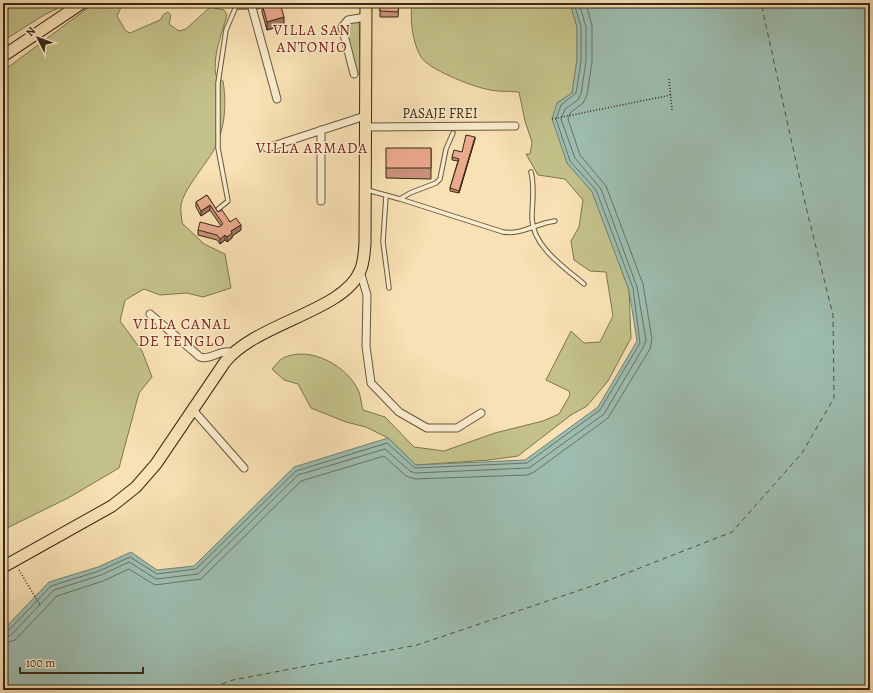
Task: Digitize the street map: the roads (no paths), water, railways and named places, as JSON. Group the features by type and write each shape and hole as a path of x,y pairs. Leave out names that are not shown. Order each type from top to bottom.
{"main road":[{"path":"3,56 82,3"},
{"path":"237,3 254,4"},
{"path":"3,567 125,497 156,464 225,362 233,353 264,333 335,299 350,285 360,271 365,244 366,3"}],"street":[{"path":"254,4 277,99"},
{"path":"354,74 342,27 348,20 366,17"},
{"name":"PASAJE FREI","path":"267,148 321,130 365,121 515,126"},
{"path":"320,201 321,130"},
{"path":"360,271 367,295 366,346 371,383 399,412 427,428 457,428 481,413"},
{"path":"150,314 200,357 206,358 227,351 233,353"},
{"path":"193,410 244,468"}],"lane":[{"path":"217,210 228,201 218,148 218,83 226,30 237,3"},
{"path":"400,199 410,192 436,183 440,179 446,149 453,134"},
{"path":"531,172 533,226 535,233 545,249 584,284"},
{"path":"366,189 503,232 520,232 533,226 555,221"},
{"path":"386,196 383,242 389,288"}],"water":[{"path":"570,3 870,3 870,690 3,690 3,630 49,582 98,567 131,552 157,570 194,566 294,467 388,438 416,465 525,460 598,407 637,341 629,290 592,192 567,163 552,119 557,103 572,93 577,60 577,27"}],"district":[{"name":"VILLA SAN ANTONIO","path":"312,38"},
{"name":"VILLA ARMADA","path":"312,148"},
{"name":"VILLA CANAL DE TENGLO","path":"182,332"}]}
